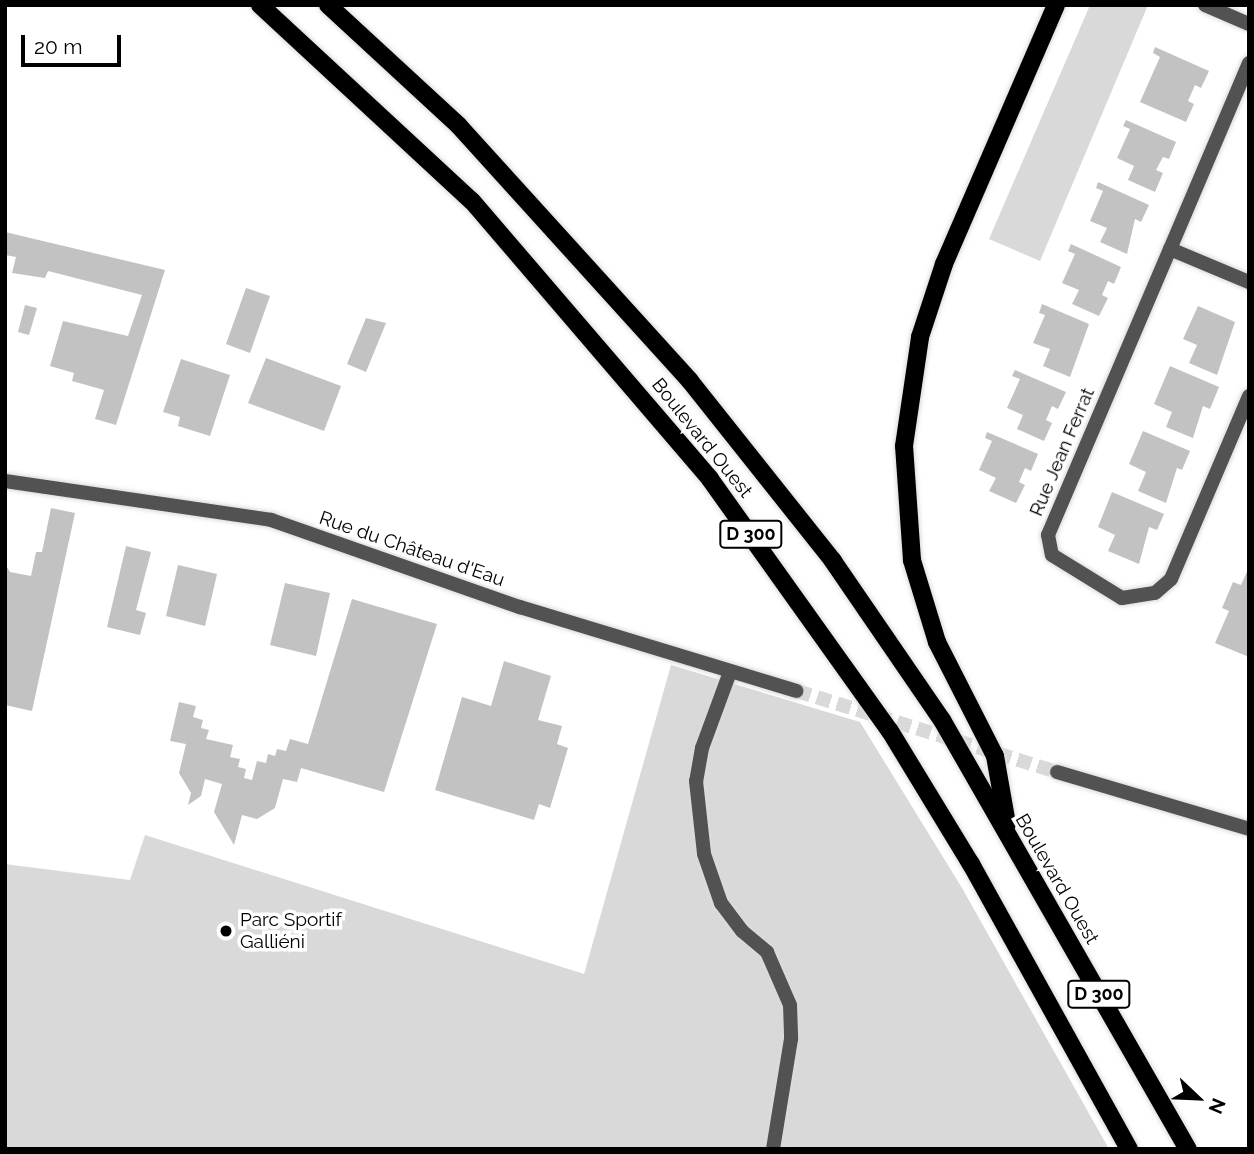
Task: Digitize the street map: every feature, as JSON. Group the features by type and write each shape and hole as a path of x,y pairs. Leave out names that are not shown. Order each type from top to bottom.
{"main road":[{"name":"Boulevard Ouest","path":"260,5 472,201 710,479 890,731 971,864 1129,1149"},
{"name":"Boulevard Ouest","path":"328,5 459,126 690,381 869,609 942,720 1188,1149"},
{"path":"1010,838 995,756 937,642 912,560 904,446 920,337 944,264 1056,5"}],"street":[{"path":"1205,5 1249,24"},
{"name":"Rue Jean Ferrat","path":"1249,63 1048,535 1052,555 1122,598 1155,593 1171,579 1249,396"},
{"path":"1170,248 1249,282"},
{"name":"Rue du Château d'Eau","path":"5,481 271,520 520,607 797,691"},
{"path":"730,672 702,748 696,781 704,854 721,903 742,931 767,952 790,1005 791,1039 773,1149"},
{"path":"1058,772 1249,829"}],"shaded area":[{"path":"1090,5 1148,5 1040,261 989,239"},
{"name":"Parc Sportif Galliéni","path":"671,665 860,722 962,888 1109,1149 5,1149 5,864 130,880 145,835 584,974"}],"building":[{"path":"1155,47 1209,71 1201,88 1195,85 1188,101 1194,104 1186,122 1140,102 1160,57 1153,53"},
{"path":"1126,120 1176,142 1169,159 1163,157 1156,170 1163,173 1155,192 1128,180 1134,166 1117,158 1130,129 1123,126"},
{"path":"1098,182 1149,205 1141,222 1135,219 1127,254 1100,242 1107,228 1090,221 1103,191 1096,188"},
{"path":"5,232 165,270 116,425 95,419 104,390 72,381 74,373 50,366 63,321 128,336 142,295 48,271 45,278 12,273 16,257 5,255"},
{"path":"1071,244 1121,267 1114,284 1108,281 1102,295 1108,298 1099,316 1072,304 1079,290 1062,283 1075,254 1068,251"},
{"path":"246,288 270,296 250,353 226,344"},
{"path":"1042,304 1089,324 1070,377 1043,366 1050,349 1033,343 1045,315 1039,313"},
{"path":"25,305 37,308 29,335 18,332"},
{"path":"1198,306 1235,322 1217,375 1189,363 1197,345 1183,339"},
{"path":"366,318 386,323 366,372 347,364"},
{"path":"266,358 341,386 324,431 248,403"},
{"path":"181,359 230,375 210,436 178,426 180,417 163,412"},
{"path":"1170,366 1219,387 1210,409 1203,406 1193,438 1166,427 1172,412 1154,404"},
{"path":"1015,370 1066,392 1058,409 1052,406 1046,420 1052,423 1044,441 1017,429 1023,415 1007,408 1020,379 1012,376"},
{"path":"1143,431 1190,451 1182,470 1177,468 1166,503 1138,491 1146,472 1129,464"},
{"path":"987,432 1038,454 1031,471 1025,468 1019,482 1025,485 1016,503 989,491 996,478 979,470 992,441 985,438"},
{"path":"1112,492 1164,514 1157,530 1149,527 1139,564 1108,551 1115,535 1098,527"},
{"path":"51,508 75,513 32,711 5,705 5,564 10,572 31,576 36,552 42,552"},
{"path":"126,546 151,552 136,610 146,613 140,635 107,627"},
{"path":"178,565 217,574 205,626 166,616"},
{"path":"1249,567 1249,657 1215,643 1229,611 1222,608 1233,582 1241,585"},
{"path":"285,583 330,593 316,656 270,645"},
{"path":"352,599 437,624 384,792 301,768 297,782 283,779 275,808 257,819 242,815 234,845 214,812 222,784 205,779 201,796 188,805 191,793 179,773 186,744 170,741 179,702 196,706 193,717 203,720 201,728 209,730 206,739 233,745 230,757 240,759 238,767 246,769 244,778 252,780 257,761 266,763 268,754 275,756 277,749 286,751 290,739 308,744"},
{"path":"504,661 551,676 538,720 562,726 557,744 568,748 550,808 539,804 534,820 435,790 462,697 491,706"}],"tunnel":[{"path":"797,691 1057,772"}],"place":[{"name":"Parc Sportif Galliéni","path":"226,931"}]}
